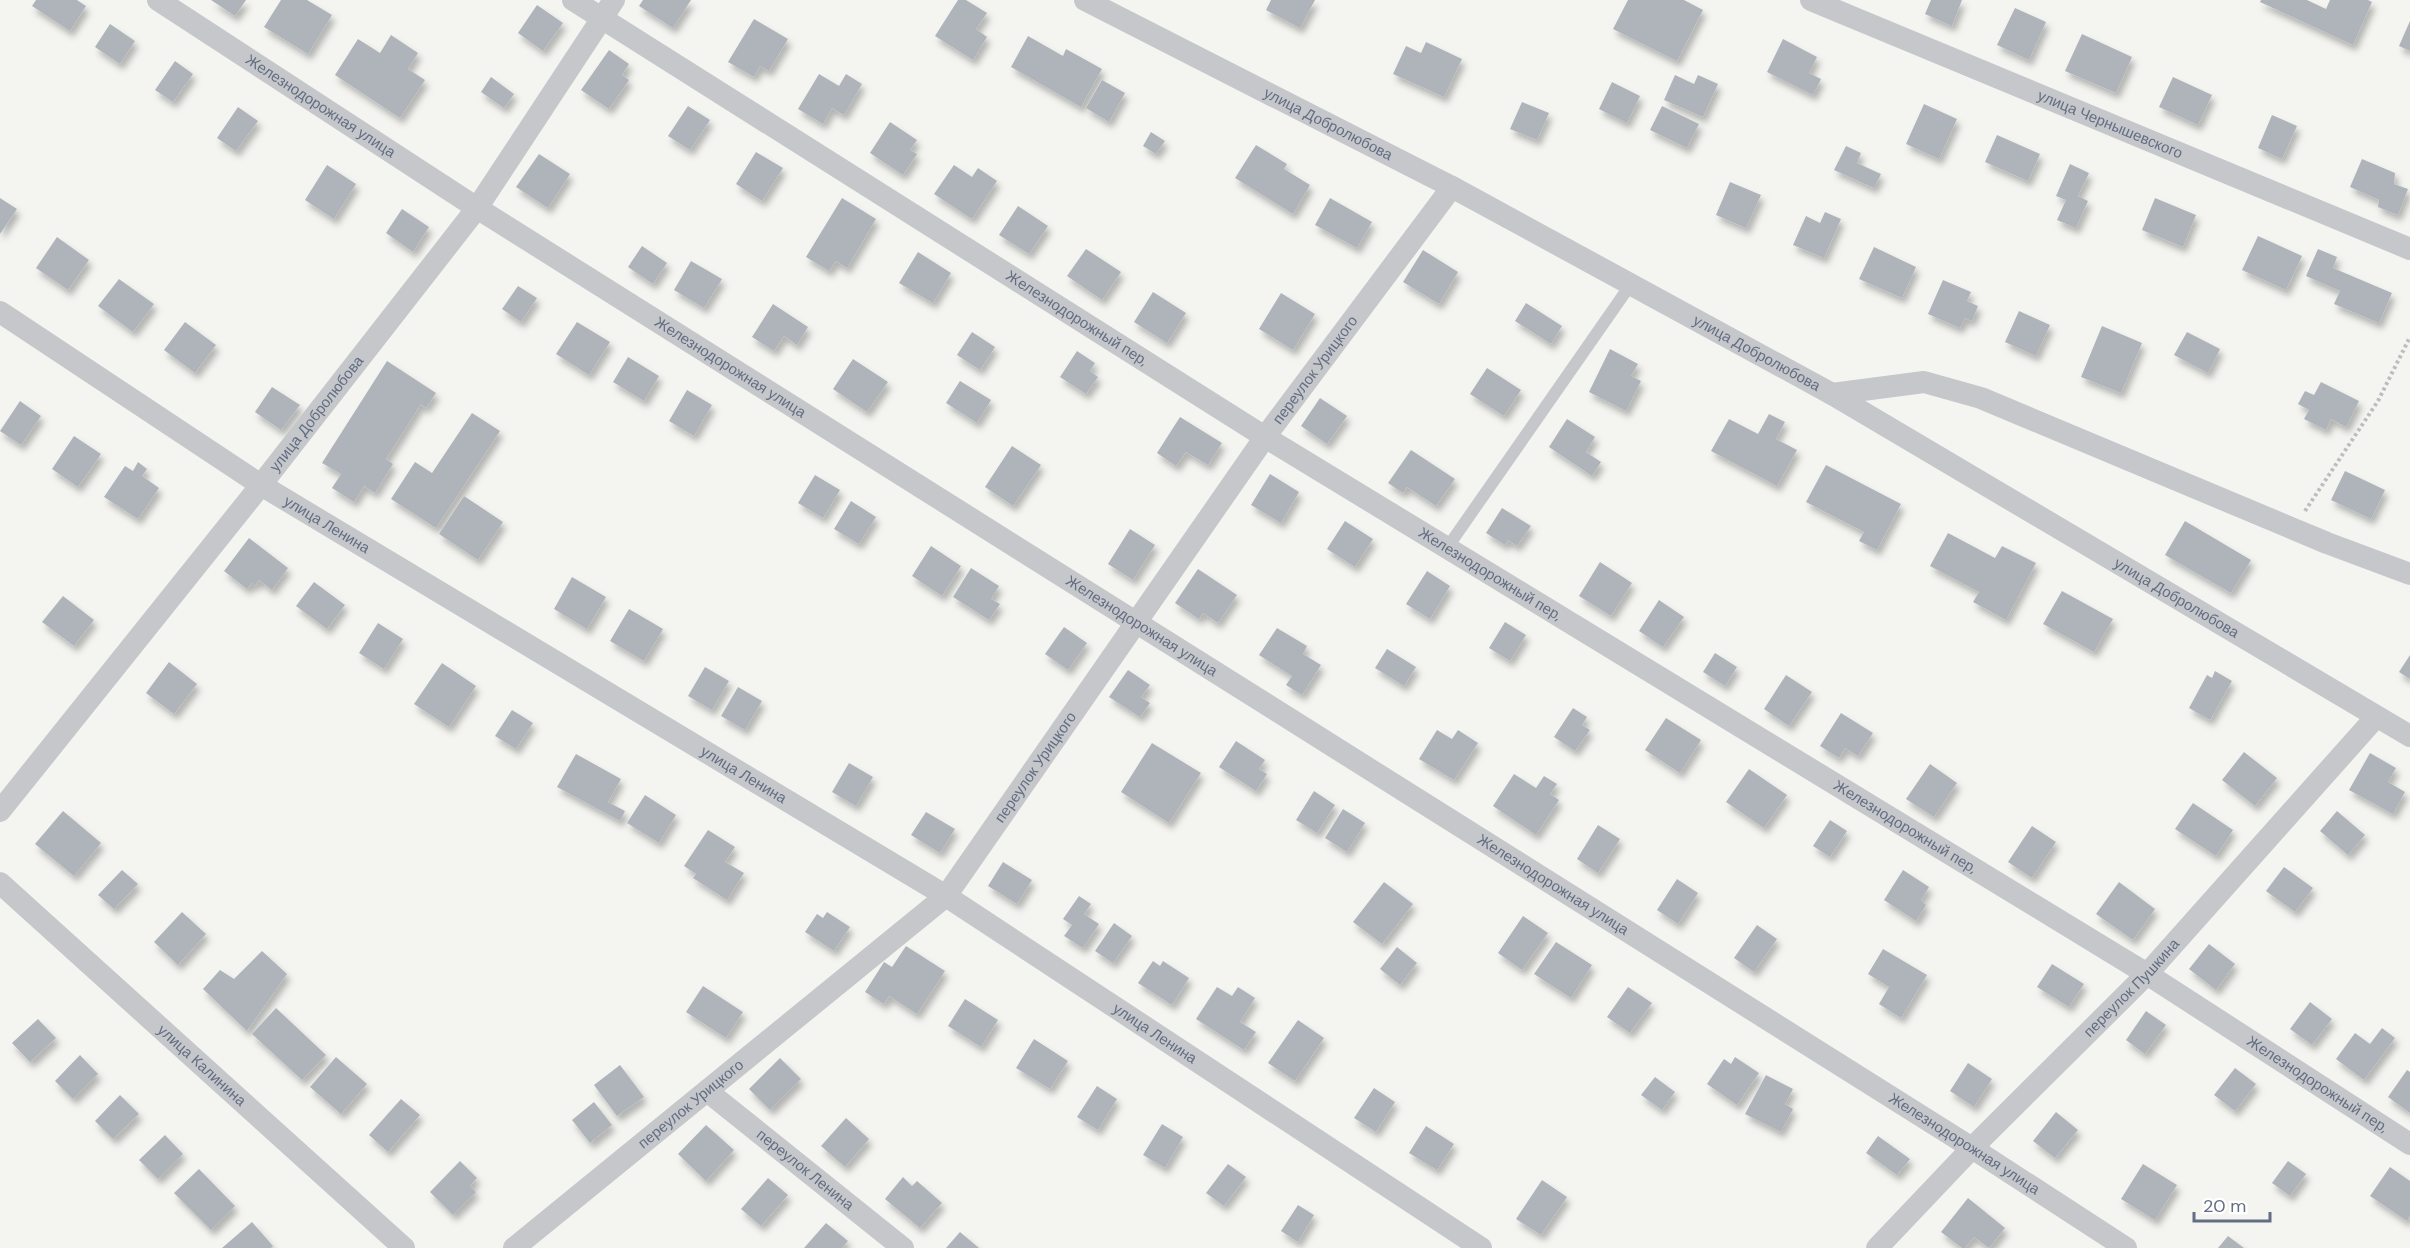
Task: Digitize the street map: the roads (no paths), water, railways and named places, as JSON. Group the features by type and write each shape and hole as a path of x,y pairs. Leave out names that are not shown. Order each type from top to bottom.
{"street":[{"name":"Железнодорожная улица","path":"158,0 477,208 1972,1148 2126,1248"},
{"name":"Железнодорожный пер,","path":"573,0 608,9 1265,437 2147,974 2410,1144"},
{"name":"улица Добролюбова","path":"1085,0 1452,187 1832,394 2410,736"},
{"name":"улица Чернышевского","path":"1811,0 2410,249"},
{"name":"улица Добролюбова","path":"0,811 261,485 477,208 608,9"},
{"name":"переулок Урицкого","path":"514,1248 946,896 1265,437 1452,187"},
{"name":"улица Ленина","path":"0,312 261,485 946,896 1481,1248"},
{"path":"1832,394 1924,382 1981,398 2293,529 2410,574"},
{"name":"переулок Пушкина","path":"1877,1248 1972,1148 2147,974 2376,717"},
{"name":"улица Калинина","path":"0,883 404,1248"},
{"name":"переулок Ленина","path":"708,1091 903,1248"}],"lane":[{"path":"1447,548 1631,284"}]}
